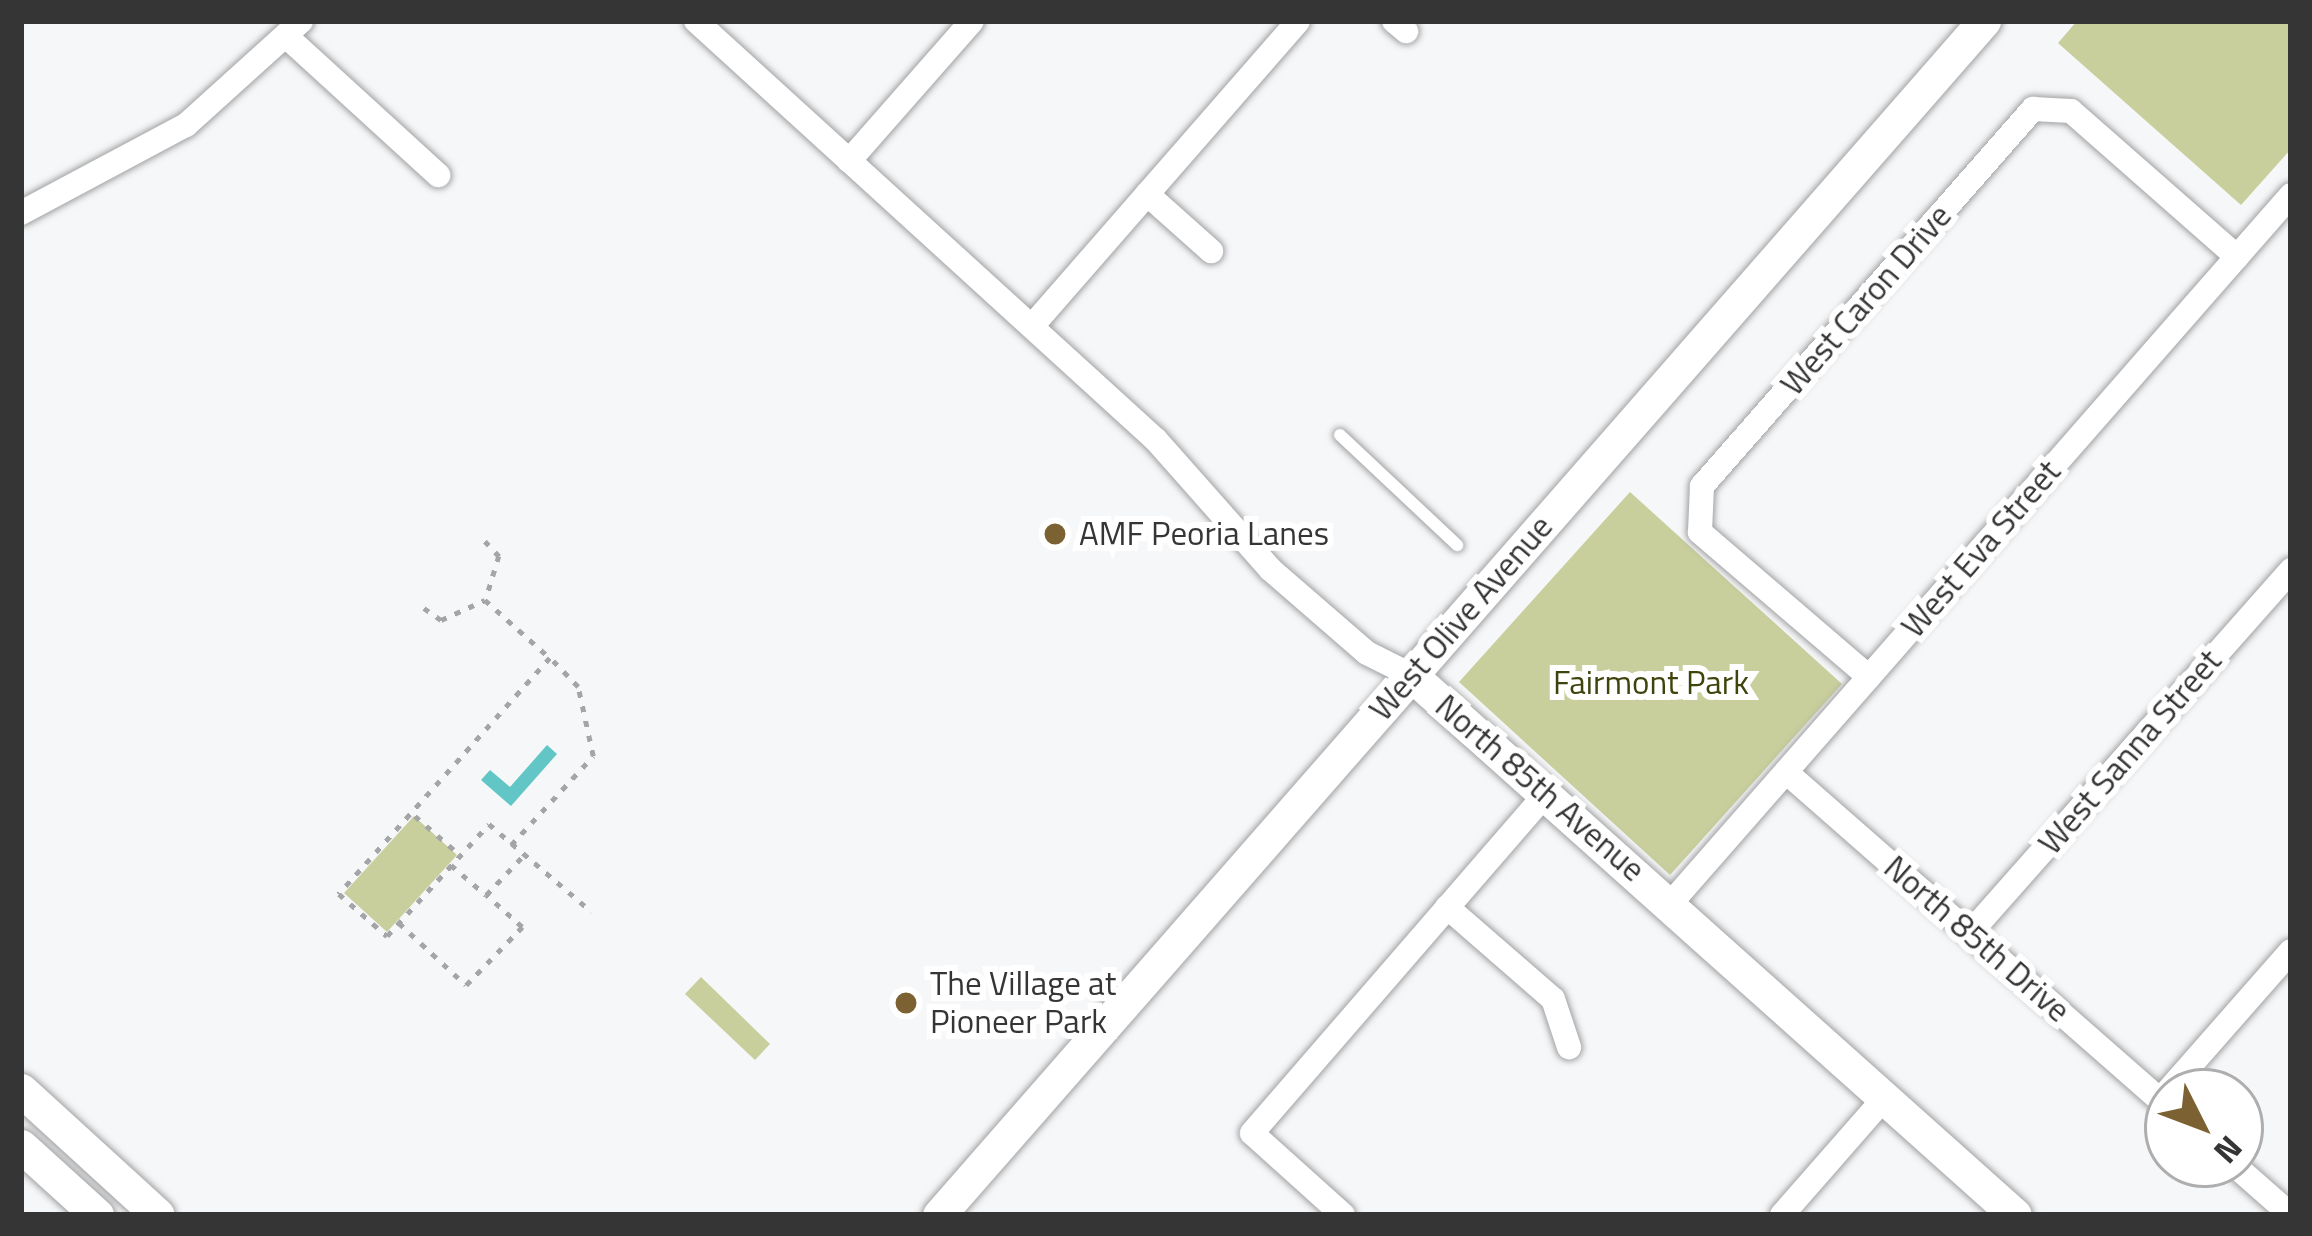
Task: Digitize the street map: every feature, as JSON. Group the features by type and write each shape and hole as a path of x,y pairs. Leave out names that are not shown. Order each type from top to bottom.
{"main road":[{"name":"West Olive Avenue","path":"938,1215 1984,21"},
{"name":"North 85th Avenue","path":"1411,675 2015,1215"},
{"path":"21,1090 158,1215"},
{"path":"21,1146 97,1215"},
{"path":"68,1188 94,1157"}],"street":[{"name":"North 85th Avenue","path":"696,21 1033,325 1270,569 1367,653 1411,675"},
{"path":"849,161 972,21"},
{"path":"1033,325 1298,21"},
{"path":"21,213 186,125 294,29 438,175"},
{"name":"West Caron Drive","path":"1869,676 1700,532 1693,514 1702,486 2033,109 2056,102 2237,256"},
{"path":"1147,194 1211,250"},
{"name":"West Eva Street","path":"1671,903 2291,195"},
{"name":"West Sanna Street","path":"1970,933 2291,570"},
{"name":"North 85th Drive","path":"1786,772 2144,1085"},
{"path":"1343,1215 1252,1133 1546,794"},
{"path":"1447,907 1553,999 1569,1047"},
{"path":"2193,1068 2291,951"},
{"path":"1782,1215 1886,1096"},
{"path":"2260,1188 2291,1215"}],"lane":[{"path":"1340,435 1457,544"}],"path":[{"path":"424,608 441,620 485,600 499,556 485,541"},
{"path":"485,600 578,687 593,756 511,845"},
{"path":"550,658 339,894 387,936 489,824 592,912"},
{"path":"414,815 460,855"},
{"path":"486,895 523,856"},
{"path":"399,923 466,985 522,927 451,865"}],"green space":[{"path":"2077,21 2291,21 2291,149 2241,205 2058,43"},
{"name":"Fairmont Park","path":"1630,492 1842,684 1670,875 1459,682"},
{"path":"414,816 457,855 387,932 344,893"},
{"path":"701,977 770,1044 755,1060 685,994"}],"water":[{"path":"547,745 557,754 511,806 481,780 490,770 510,787"}],"place":[{"name":"AMF Peoria Lanes","path":"1055,534"},
{"name":"The Village at Pioneer Park","path":"906,1003"}]}
